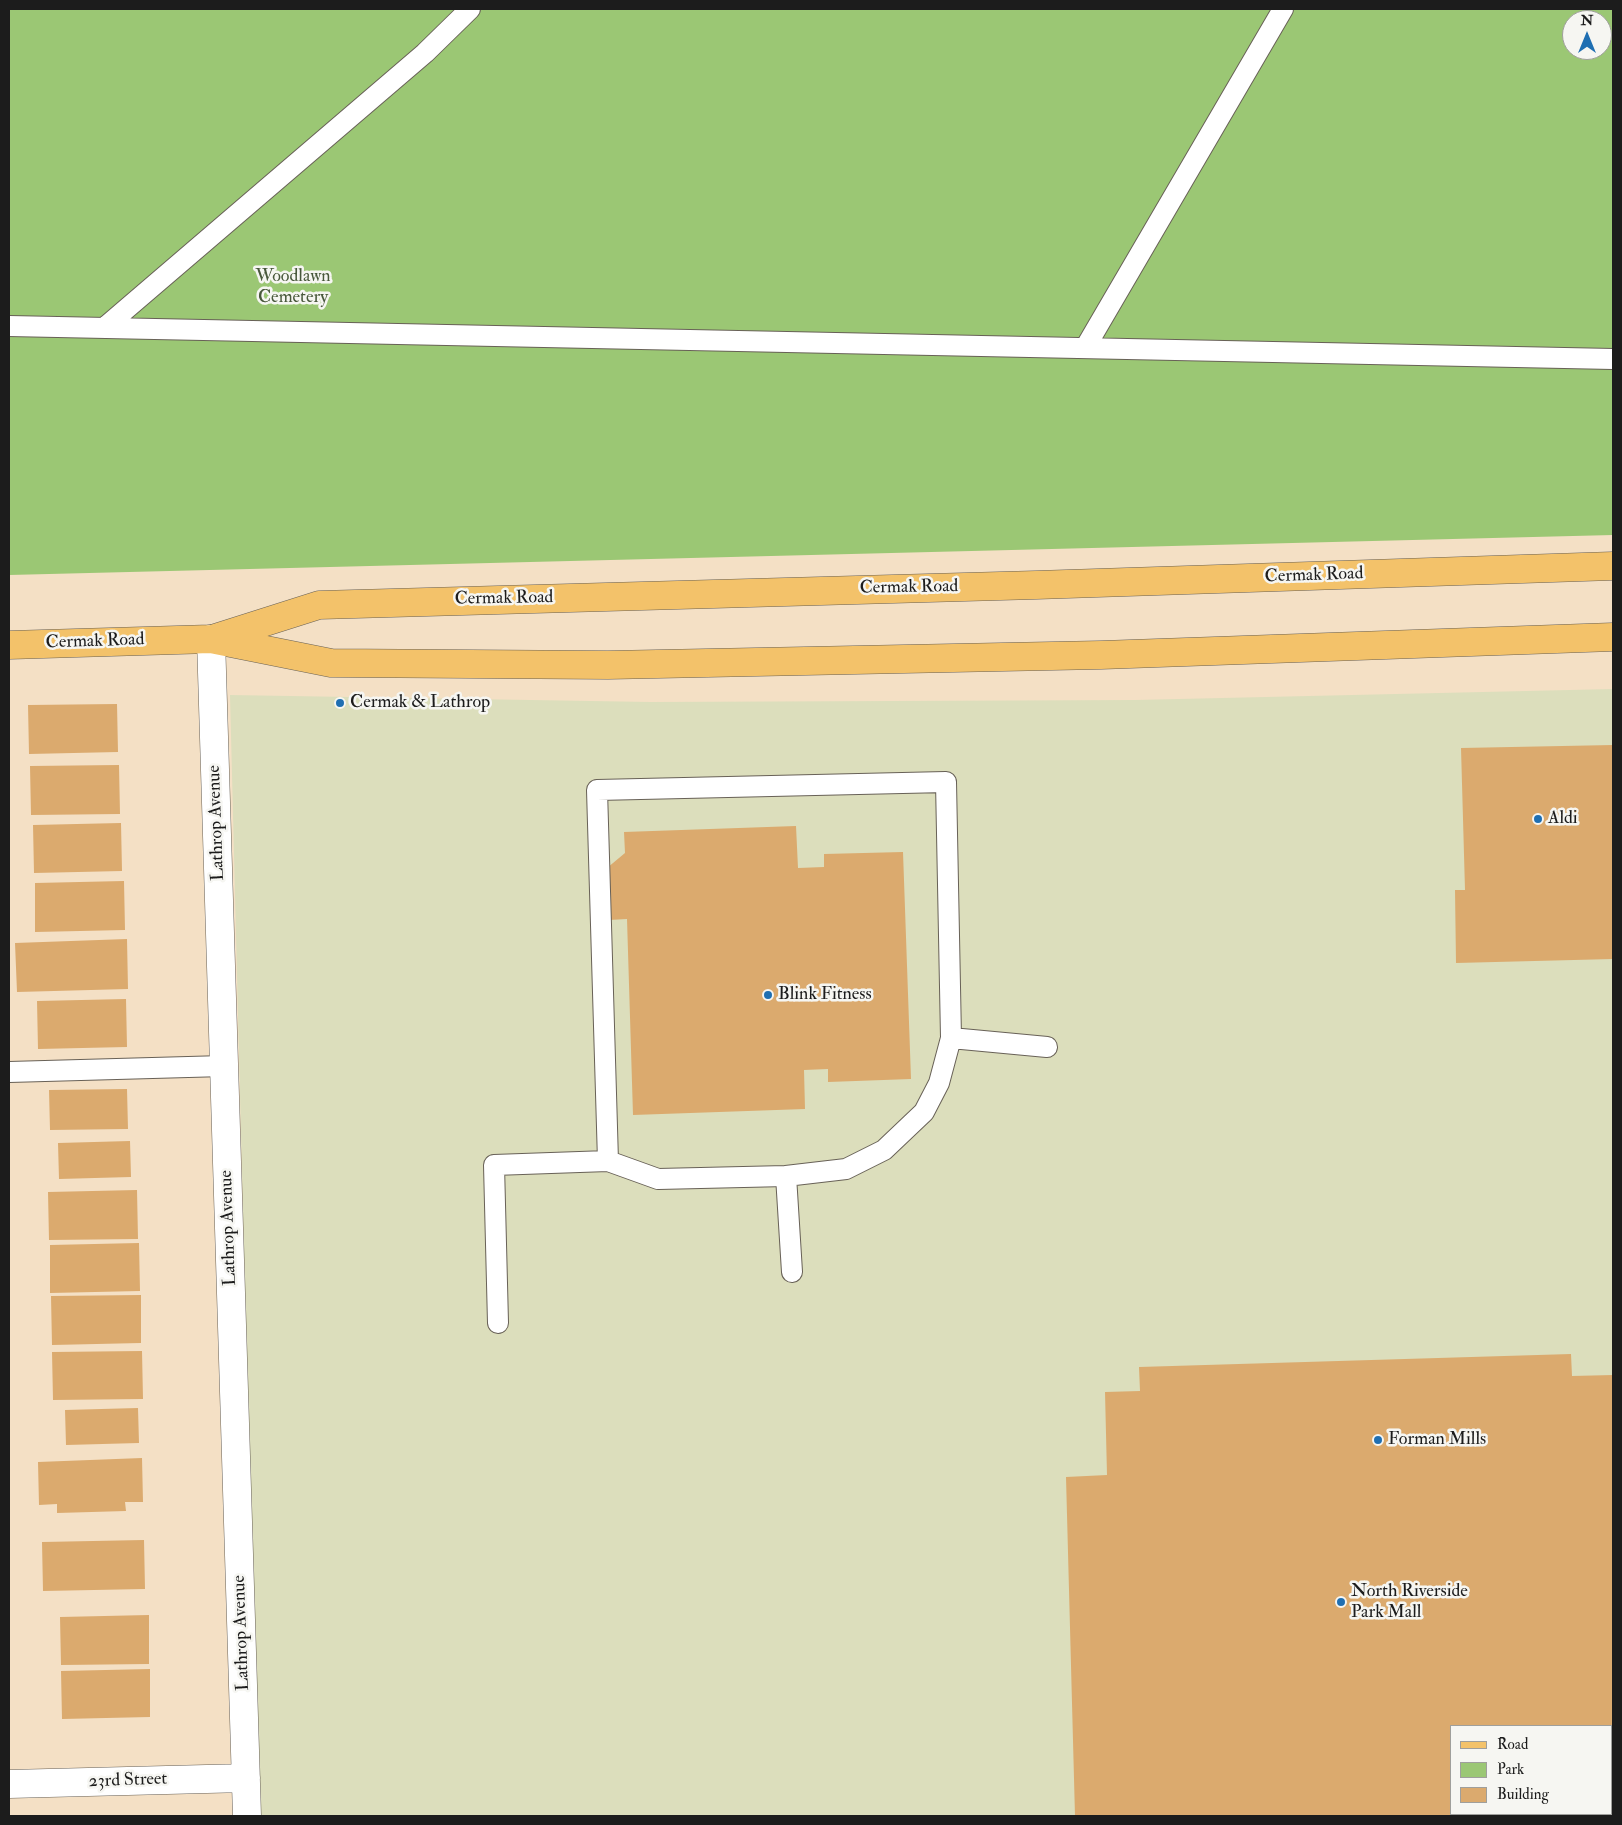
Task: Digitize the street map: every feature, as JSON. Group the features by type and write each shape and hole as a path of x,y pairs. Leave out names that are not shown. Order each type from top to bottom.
{"main road":[{"name":"Cermak Road","path":"211,639 319,604 1054,585 1613,566"},
{"name":"Cermak Road","path":"9,645 211,639 331,663 608,665 1101,656 1613,637"}],"street":[{"name":"Lathrop Avenue","path":"211,639 247,1816"},
{"name":"23rd Street","path":"9,1784 246,1778"}],"lane":[{"path":"104,328 425,53 470,9"},
{"path":"1085,348 1283,9"},
{"path":"9,326 1613,359"},
{"path":"498,1323 494,1165 608,1161 658,1180 786,1176 846,1168 884,1150 924,1112 939,1083 951,1038 946,782 597,790 608,1161"},
{"path":"951,1038 1047,1047"},
{"path":"9,1072 224,1066"},
{"path":"786,1176 792,1272"}],"shaded area":[{"name":"North Riverside Park Mall","path":"1613,689 1613,1816 258,1816 230,695 651,702 1135,700"}],"green space":[{"name":"Woodlawn Cemetery","path":"9,9 1613,9 1613,535 9,575"}],"building":[{"path":"117,704 118,752 29,754 28,705"},
{"name":"Aldi","path":"1613,745 1613,959 1456,963 1455,890 1465,890 1461,748"},
{"path":"119,765 120,814 31,815 30,766"},
{"path":"121,823 122,871 34,873 33,825"},
{"name":"Blink Fitness","path":"796,826 798,868 824,867 824,854 903,852 911,1079 828,1082 828,1069 804,1070 805,1109 633,1115 627,919 609,920 607,868 625,853 624,832"},
{"path":"124,881 125,930 35,932 35,883"},
{"path":"127,939 128,989 17,992 15,943"},
{"path":"126,999 127,1047 38,1049 37,1001"},
{"path":"127,1089 128,1129 50,1130 49,1090"},
{"path":"130,1141 131,1177 59,1179 58,1143"},
{"path":"137,1190 138,1239 49,1240 48,1192"},
{"path":"139,1243 140,1291 50,1293 50,1245"},
{"path":"141,1295 141,1343 52,1345 51,1296"},
{"path":"142,1351 143,1399 53,1400 52,1352"},
{"name":"North Riverside Park Mall","path":"1571,1354 1572,1376 1613,1375 1613,1816 1075,1816 1066,1477 1107,1475 1105,1392 1140,1391 1139,1367"},
{"path":"138,1408 139,1443 66,1445 65,1410"},
{"path":"142,1458 143,1502 125,1502 126,1511 57,1513 57,1504 39,1505 38,1462"},
{"path":"144,1540 145,1589 43,1591 42,1542"},
{"path":"149,1615 149,1664 61,1665 60,1617"},
{"path":"150,1669 150,1717 62,1719 61,1671"}],"place":[{"name":"Cermak & Lathrop","path":"340,703"},
{"name":"Aldi","path":"1538,819"},
{"name":"Blink Fitness","path":"768,995"},
{"name":"Forman Mills","path":"1378,1440"},
{"name":"North Riverside Park Mall","path":"1341,1602"}]}
